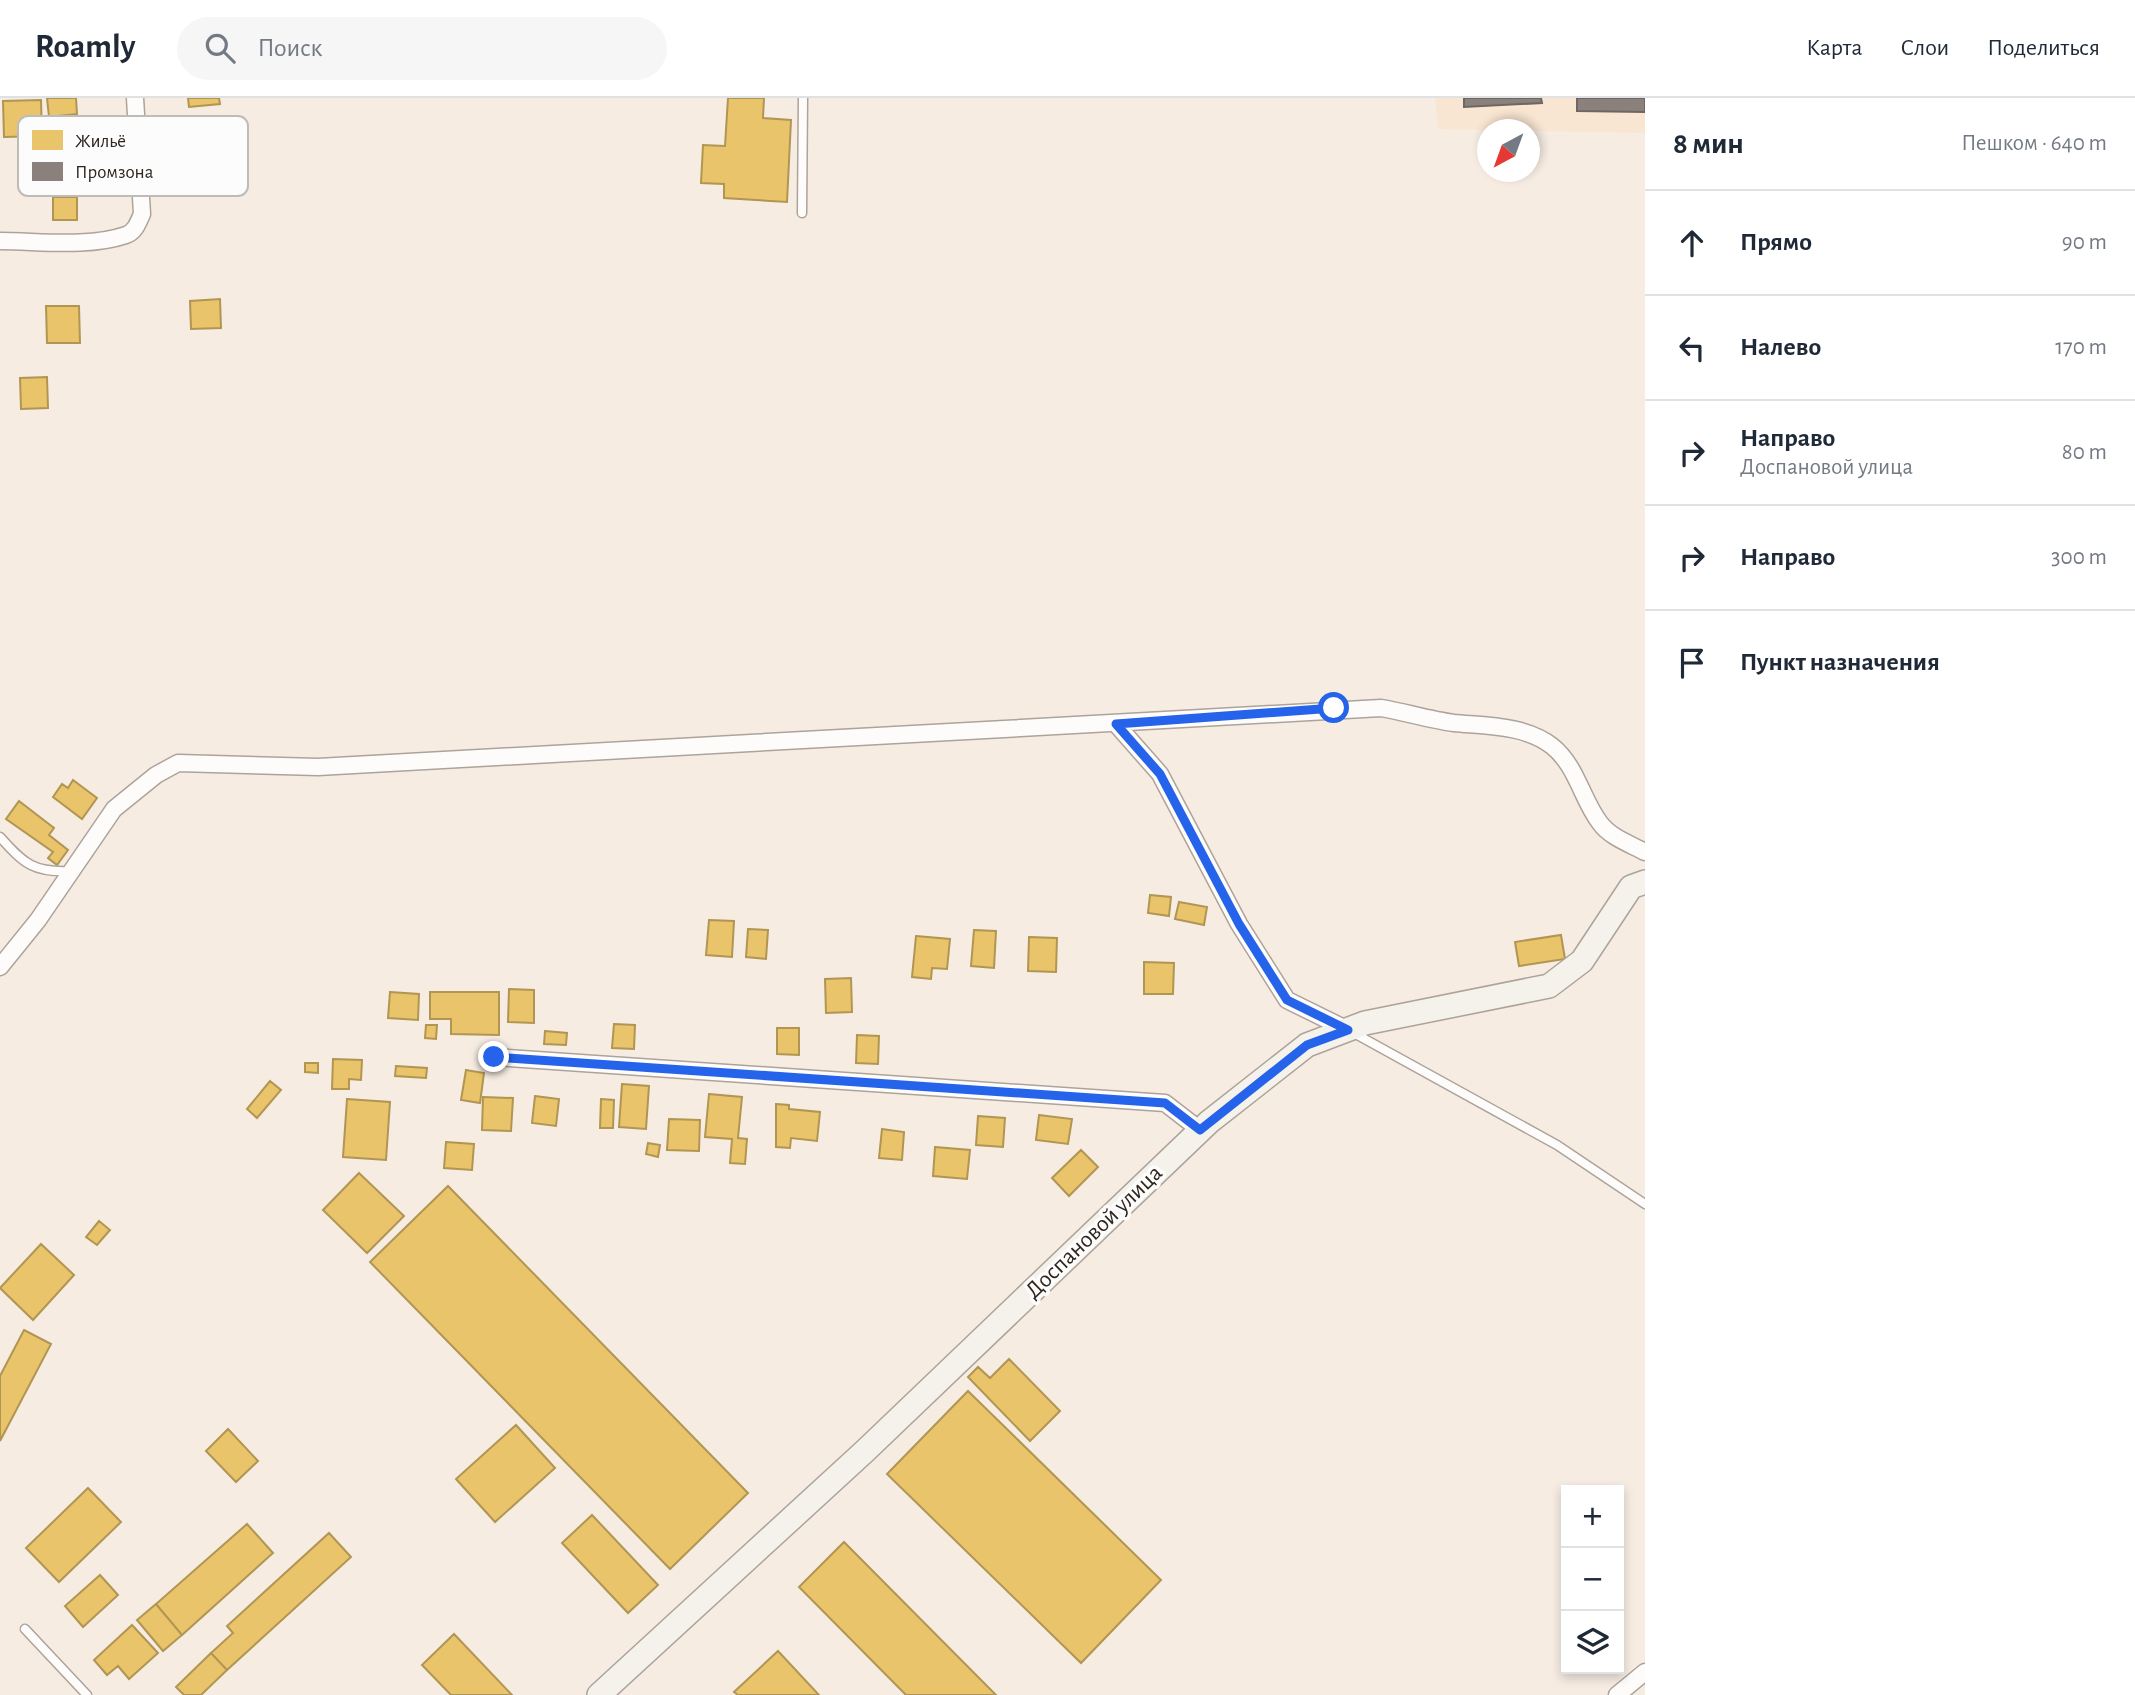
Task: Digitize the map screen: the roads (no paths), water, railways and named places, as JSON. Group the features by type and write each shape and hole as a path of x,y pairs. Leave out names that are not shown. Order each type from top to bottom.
{"street":[{"path":"135,98 137,116"},
{"path":"0,241 84,240 128,234 137,227 142,214 142,196"},
{"path":"0,967 72,871 114,809 139,786 178,763 318,767 1381,708 1453,723 1493,725 1530,735 1551,745 1575,777 1601,825 1619,839 1645,852"},
{"path":"1116,724 1160,774 1239,924 1287,1000 1348,1030"},
{"name":"Доспановой улица","path":"599,1695 865,1451 1200,1130 1307,1045 1365,1023 1549,986 1582,961 1631,887 1645,882"},
{"path":"494,1057 1165,1103 1200,1130"},
{"path":"1617,1695 1645,1672"}],"lane":[{"path":"802,213 803,98"},
{"path":"0,837 22,862 47,873 72,871"},
{"path":"1348,1030 1557,1145 1645,1204"},
{"path":"25,1629 87,1695"}]}
